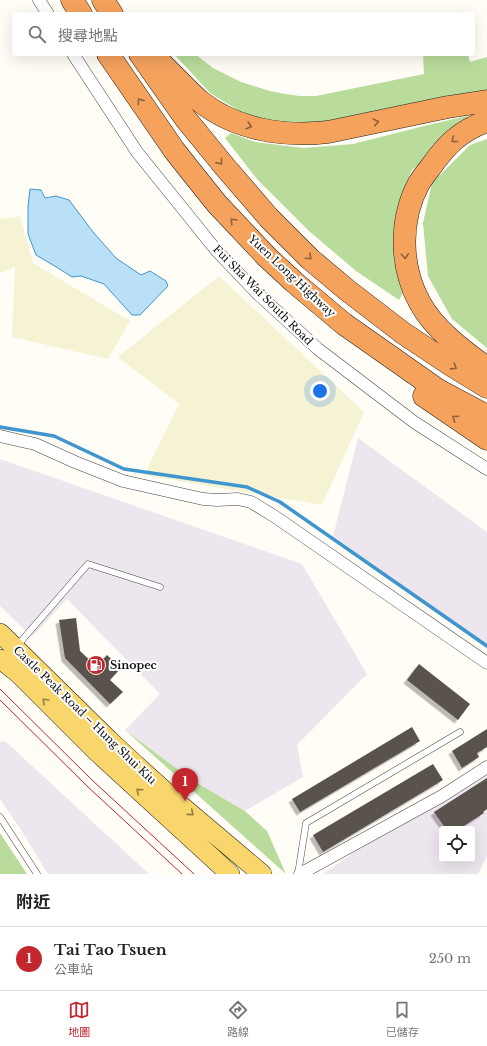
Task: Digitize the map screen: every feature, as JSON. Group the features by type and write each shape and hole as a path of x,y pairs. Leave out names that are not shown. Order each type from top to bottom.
{"highway":[{"path":"72,0 80,12"},
{"path":"103,0 111,12"},
{"name":"Yuen Long Highway","path":"109,56 174,150 218,204 268,258 344,324 438,390 487,416"},
{"path":"141,56 185,118 215,156 269,218 310,259 347,290 403,333 487,387"},
{"path":"153,56 200,101 213,110 228,118 260,130 277,133 311,134 328,132 448,107 487,101"},
{"path":"487,121 464,132 448,145 435,160 420,183 412,200 404,237 405,259 410,281 420,303 430,319 460,348 487,368"},
{"path":"344,324 384,364 402,379 428,399 487,439"}],"main road":[{"name":"Castle Peak Road – Hung Shui Kiu","path":"0,633 130,760 262,874"},
{"name":"Castle Peak Road – Hung Shui Kiu","path":"0,659 19,674 97,752 230,874"}],"street":[{"path":"39,0 47,12"},
{"name":"Fui Sha Wai South Road","path":"74,56 137,152 216,250 257,293 318,349 414,422 487,469"},
{"path":"0,436 35,444 123,481 203,498 217,500 238,499 251,502 280,520 487,662"},
{"path":"299,874 442,796 487,767"}],"lane":[{"path":"15,648 88,564 160,587"},
{"path":"299,874 306,823 460,732"},
{"path":"0,817 37,874"}],"shaded area":[{"path":"20,216 33,263 130,321 108,359 12,337 15,267 0,273 0,219"},
{"path":"219,276 364,412 322,505 144,475 179,404 118,357"},
{"path":"358,438 487,532 487,649 333,536"},
{"path":"0,459 302,564 367,674 297,745 303,777 245,811 192,780 125,730 160,694 67,599 32,637 0,606"},
{"path":"5,741 149,874 48,874 0,799 0,742"},
{"path":"487,773 487,856 478,874 323,874 366,844"}],"green space":[{"path":"176,56 198,56 213,68 241,82 270,91 300,96 316,96 424,74 423,56 468,56 470,62 487,57 487,95 301,128 254,120 210,93"},
{"path":"467,116 471,122 443,142 411,171 396,213 397,251 403,293 399,300 356,271 309,231 257,179 225,138 231,133 255,142 304,148 353,144"},
{"path":"487,139 487,348 452,319 428,276 423,223 432,183 470,145"},
{"path":"125,730 192,780 245,811 267,831 286,874"},
{"path":"0,833 25,871 27,874 0,874"}],"water":[{"path":"30,189 41,190 45,198 56,196 69,200 93,232 116,258 141,275 150,271 166,281 168,286 140,315 132,315 104,284 81,276 72,277 36,255 28,234"}],"building":[{"path":"76,618 80,651 96,666 107,655 121,668 110,680 123,692 110,704 65,658 59,620"},
{"path":"419,664 470,704 458,720 407,680"},
{"path":"412,727 420,741 300,812 292,799"},
{"path":"487,729 487,747 477,753 479,757 462,768 452,751"},
{"path":"433,764 443,780 323,852 313,835"},
{"path":"487,778 487,809 483,812 484,813 464,826 444,826 434,812"}],"waterway":[{"path":"0,427 54,436 124,469 247,487 280,502 487,646"}],"tram line":[{"path":"0,689 92,780 194,874"},
{"path":"0,700 87,786 182,874"}],"place":[{"name":"Sinopec","path":"96,665"},
{"name":"Tai Tao Tsuen","path":"185,801"}]}
